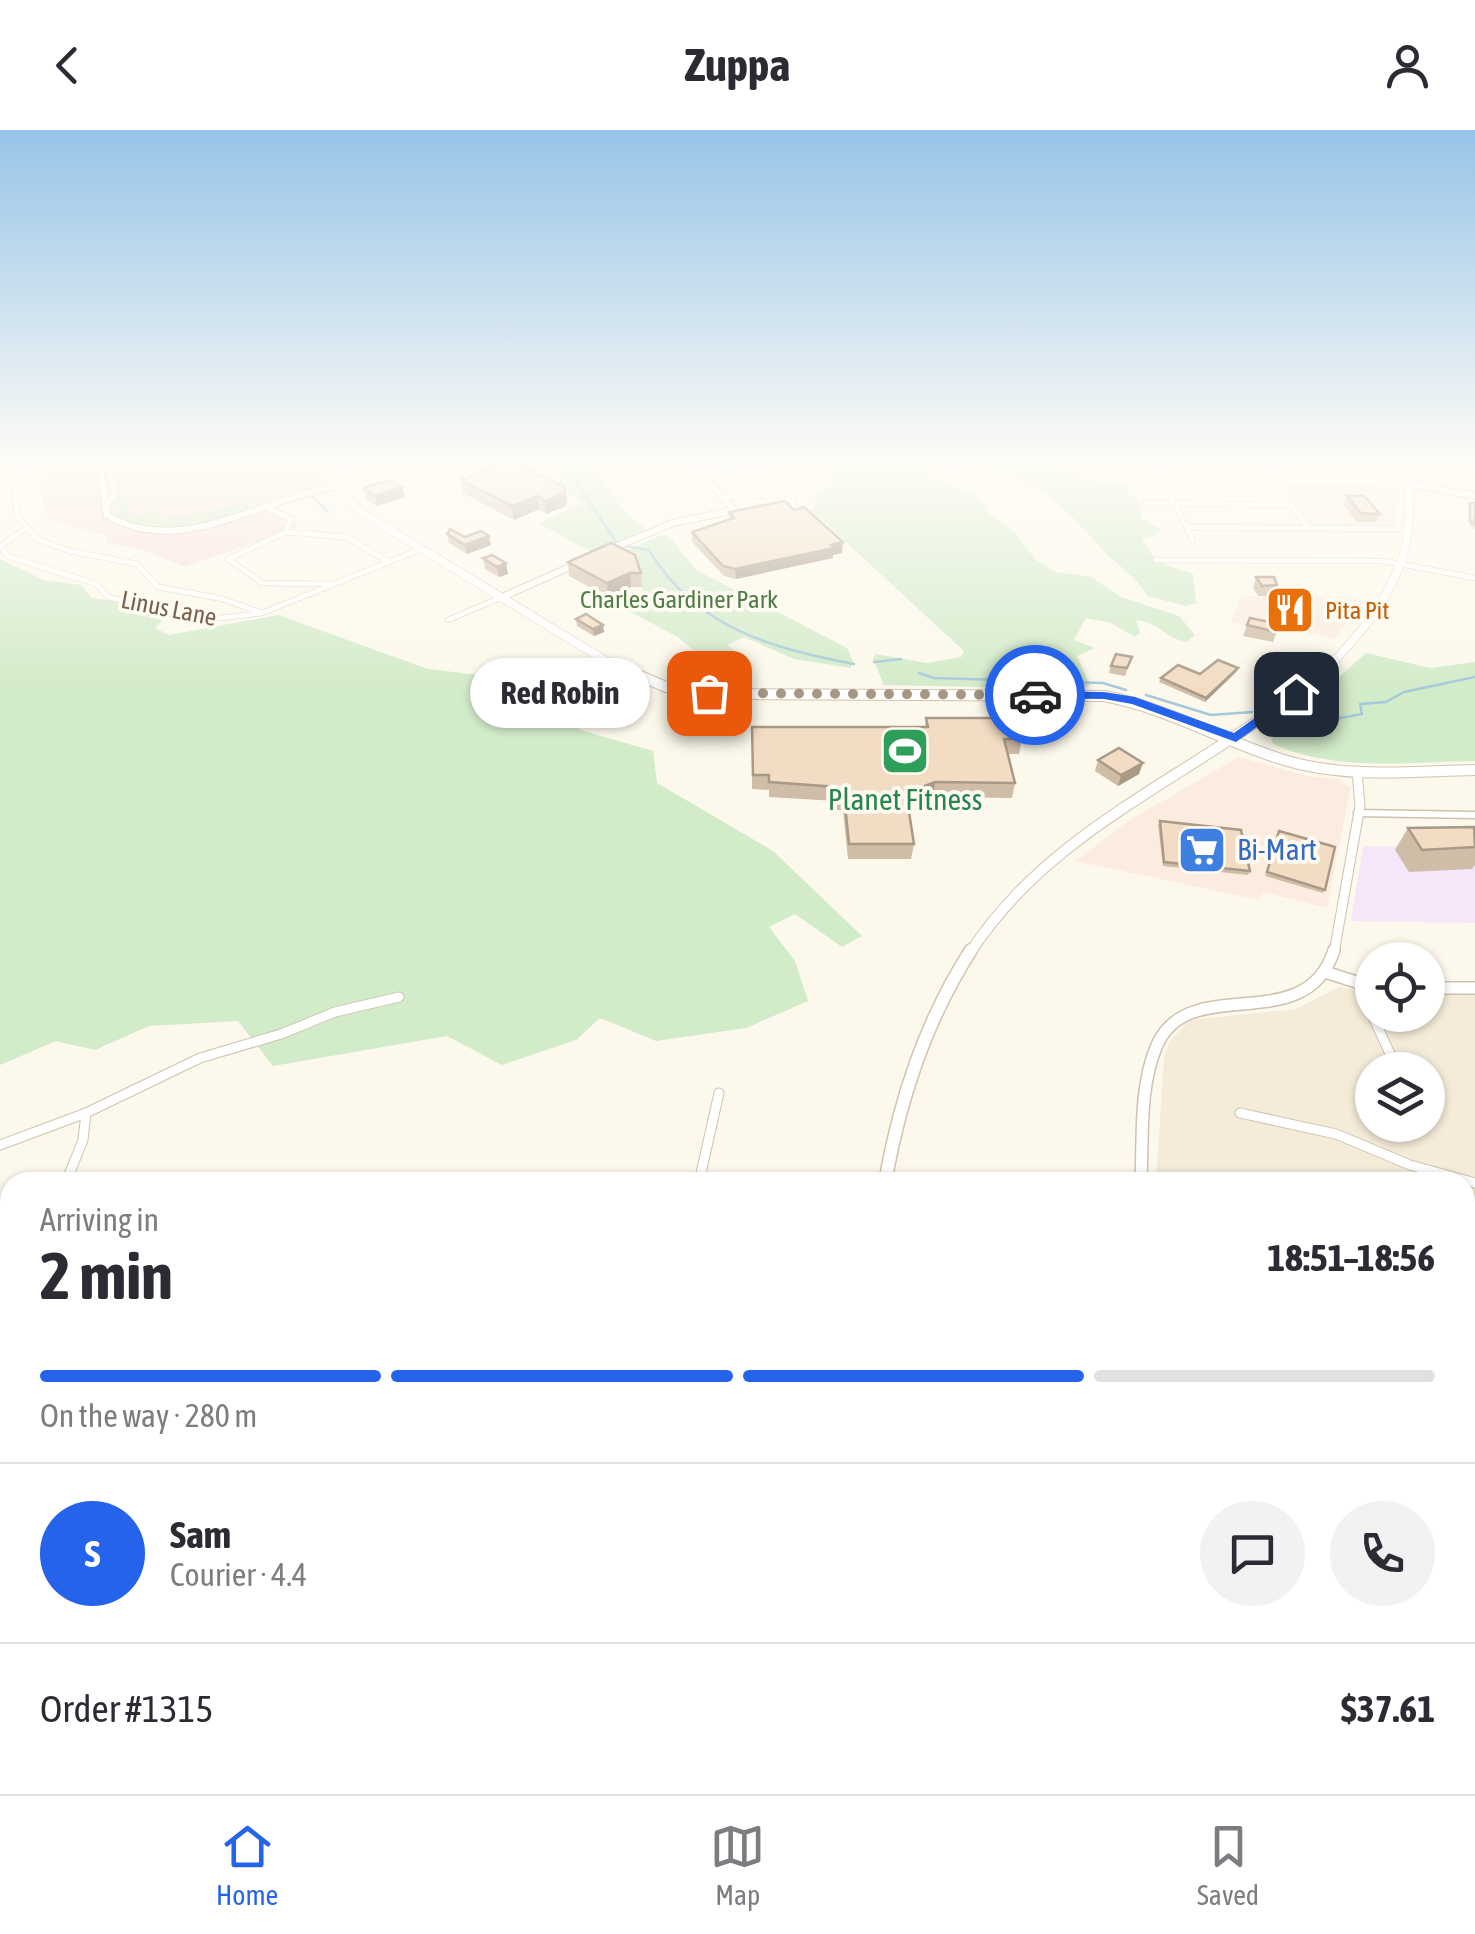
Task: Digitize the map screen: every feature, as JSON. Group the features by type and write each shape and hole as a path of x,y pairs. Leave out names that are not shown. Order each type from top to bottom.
{"main road":[{"path":"405,539 624,671 666,687 728,694 1104,696 1164,709 1303,765 1357,771 1475,770"},
{"path":"888,1172 898,1115 920,1045 941,999 976,942 1016,893 1060,852 1115,812 1236,738 1339,656 1381,600 1398,564 1404,539"}],"street":[{"name":"Linus Lane","path":"10,539 3,543 2,552 63,576 96,584 111,598 212,620 262,613"},
{"path":"38,539 84,556 137,564 158,587 223,599 262,613 422,549"},
{"path":"269,539 230,554 228,560 262,583 334,584"},
{"path":"349,539 389,562"},
{"path":"448,620 636,539"},
{"path":"1154,560 1398,564 1475,578"},
{"path":"1142,1172 1149,1079 1155,1046 1166,1029 1184,1015 1301,994 1326,972 1332,958 1357,813 1357,771"},
{"path":"1357,813 1475,815"},
{"path":"1326,972 1355,984"},
{"path":"1445,988 1475,988"},
{"path":"0,1145 86,1113 176,1070 335,1012 399,997"},
{"path":"701,1172 719,1093"},
{"path":"70,1172 83,1140 86,1113"},
{"path":"1240,1113 1336,1134 1434,1172"}],"shaded area":[{"path":"107,539 266,539 185,567 144,550 106,543"},
{"path":"1245,596 1348,597 1364,601 1334,639 1318,634 1282,634 1231,622"},
{"path":"1239,757 1306,776 1339,779 1350,788 1327,908 1263,892 1259,900 1076,861 1125,823"},
{"path":"1363,846 1475,848 1475,923 1351,921"},
{"path":"1339,987 1355,990 1355,1032 1445,1032 1445,995 1475,995 1475,1172 1157,1172 1164,1057 1170,1041 1190,1020 1296,1009"}],"green space":[{"path":"567,539 624,539 593,553"},
{"name":"Charles Gardiner Park","path":"654,539 671,539 696,570 847,648 853,661 851,668 794,659 744,637 727,645 741,655 725,662 712,655 698,654 678,637 621,607 623,601 643,591 636,566 619,554"},
{"path":"842,539 1019,539 1036,560 1055,572 1091,577 1121,597 1179,616 1195,635 1187,642 1136,620 1140,633 1135,637 1111,623 1086,618 1074,640 1095,648 1077,656 1090,685 1082,689 884,685 873,659 876,654 927,663 961,657 964,651"},
{"path":"1092,539 1142,539 1162,563 1193,574 1196,603 1186,606 1148,596"},
{"path":"0,559 44,580 81,585 92,598 173,611 155,628 169,635 278,615 428,669 512,679 519,712 570,707 580,730 653,751 657,783 773,851 862,936 842,947 795,914 769,927 795,961 808,1001 746,1028 656,1041 600,1018 576,1040 502,1065 447,1036 273,1066 238,1021 149,1026 95,1050 56,1041 0,1065"},
{"path":"1366,653 1430,668 1475,662 1475,761 1347,762 1297,753 1273,744 1271,738"}],"building":[{"path":"455,539 482,539 465,545"},
{"path":"698,539 839,539 843,542 831,545 834,548 735,569 723,566"},
{"path":"611,543 635,555 641,573 630,573 607,583 568,562"},
{"path":"492,555 506,563 497,567 483,558"},
{"path":"1256,577 1274,577 1277,585 1262,586"},
{"path":"586,614 603,625 593,629 576,619"},
{"path":"1250,618 1280,624 1277,632 1247,625"},
{"path":"1116,654 1132,657 1127,668 1111,666"},
{"path":"1218,660 1238,668 1206,698 1161,678 1178,665 1200,674"},
{"path":"715,692 731,701 717,714 695,707 693,698"},
{"path":"1061,696 1065,708 1035,708 1025,705 1022,698"},
{"path":"926,718 1016,718 1022,739 1004,739 1015,783 935,782 906,793 914,844 849,844 844,795 838,795 837,787 769,782 769,775 753,775 752,727 928,727"},
{"path":"1119,748 1143,763 1121,775 1098,760"},
{"name":"Bi-Mart","path":"1160,821 1241,830 1250,871 1164,862"},
{"path":"1474,827 1475,847 1422,850 1408,828"},
{"path":"1279,831 1335,847 1325,890 1267,872"}],"waterway":[{"path":"614,539 617,543"},
{"path":"624,546 649,550 689,598 737,630 793,650 854,664"},
{"path":"874,662 901,659"},
{"path":"919,673 934,678 1103,683 1126,690"},
{"path":"1282,729 1362,714 1360,704 1386,702 1404,692 1475,677"},
{"path":"1146,695 1211,715 1252,712"}],"way so far":[{"path":"709,693 1035,695"}],"place":[{"name":"Pita Pit","path":"1290,610"},
{"name":"Red Robin","path":"709,693"},
{"name":"Planet Fitness","path":"905,751"},
{"name":"Bi-Mart","path":"1202,850"}],"route":[{"path":"1035,695 1104,696 1135,701 1236,738 1296,694"}]}
